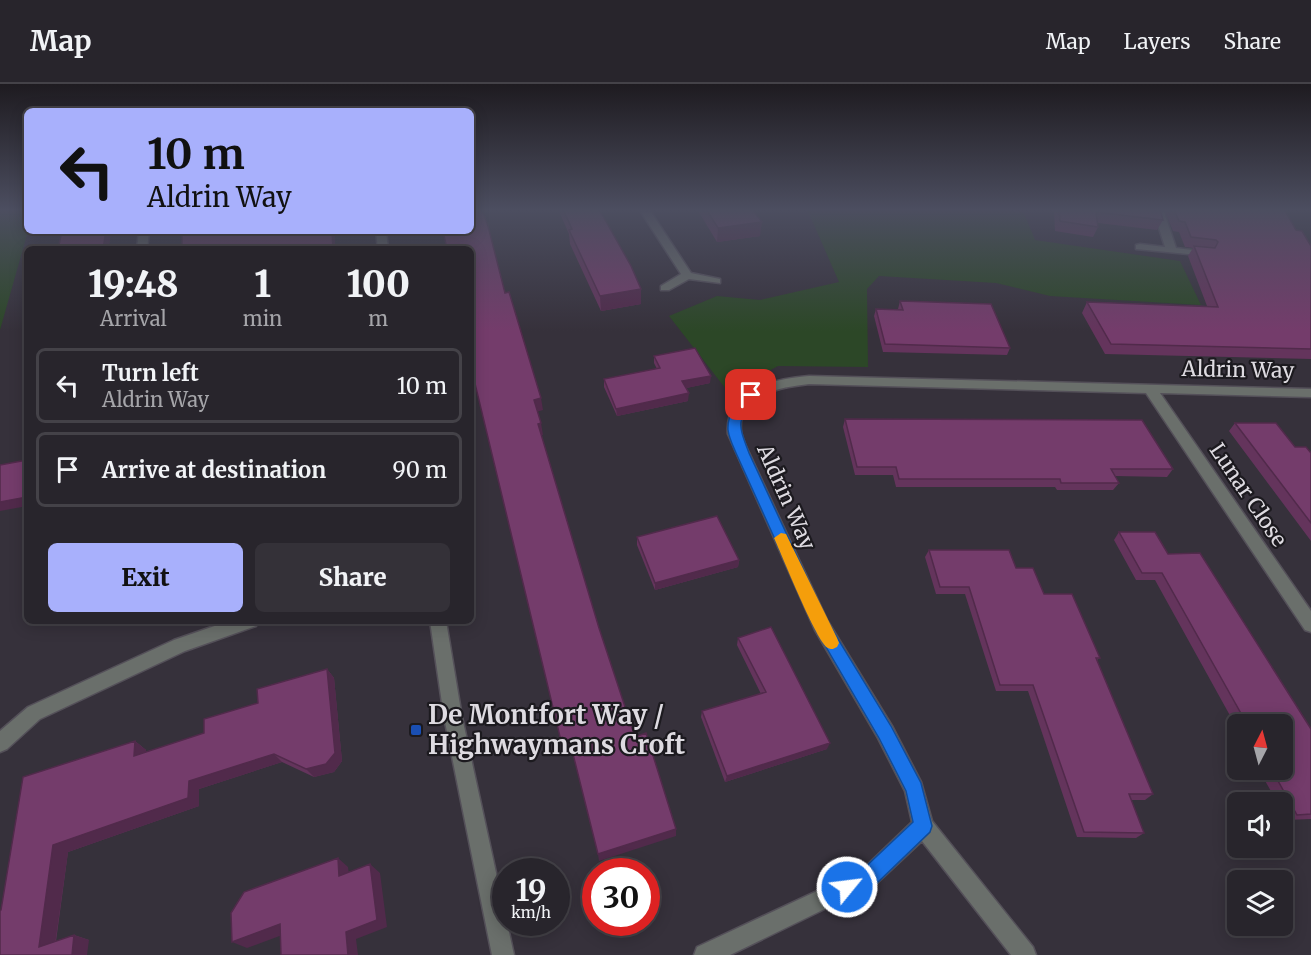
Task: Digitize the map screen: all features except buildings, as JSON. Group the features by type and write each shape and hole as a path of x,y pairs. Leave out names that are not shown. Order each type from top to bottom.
{"street":[{"path":"670,250 687,275"},
{"path":"1175,250 1205,254"},
{"path":"665,288 687,275 716,281"},
{"name":"Aldrin Way","path":"923,826 914,789 885,732 821,626 742,453 734,430 738,410 751,395 784,382 809,380 1311,393"},
{"name":"Lunar Close","path":"1150,390 1311,625"},
{"path":"0,743 34,713 180,645 241,624"},
{"path":"438,624 453,717 502,955"},
{"path":"705,955 869,877 923,826 1025,955"}],"green space":[{"path":"0,250 23,250 0,330"},
{"path":"825,250 1102,250 1180,261 1201,305 1050,296 996,283 879,276 867,289 868,367 778,366 729,393 669,316 717,296 760,300 839,282"}],"slow traffic":[{"path":"781,538 821,626 832,643"}],"place":[{"name":"De Montfort Way / Highwaymans Croft","path":"416,730"}],"route":[{"path":"751,395 738,410 734,430 742,453 821,626 885,732 914,789 923,826 869,877 847,887"}]}
